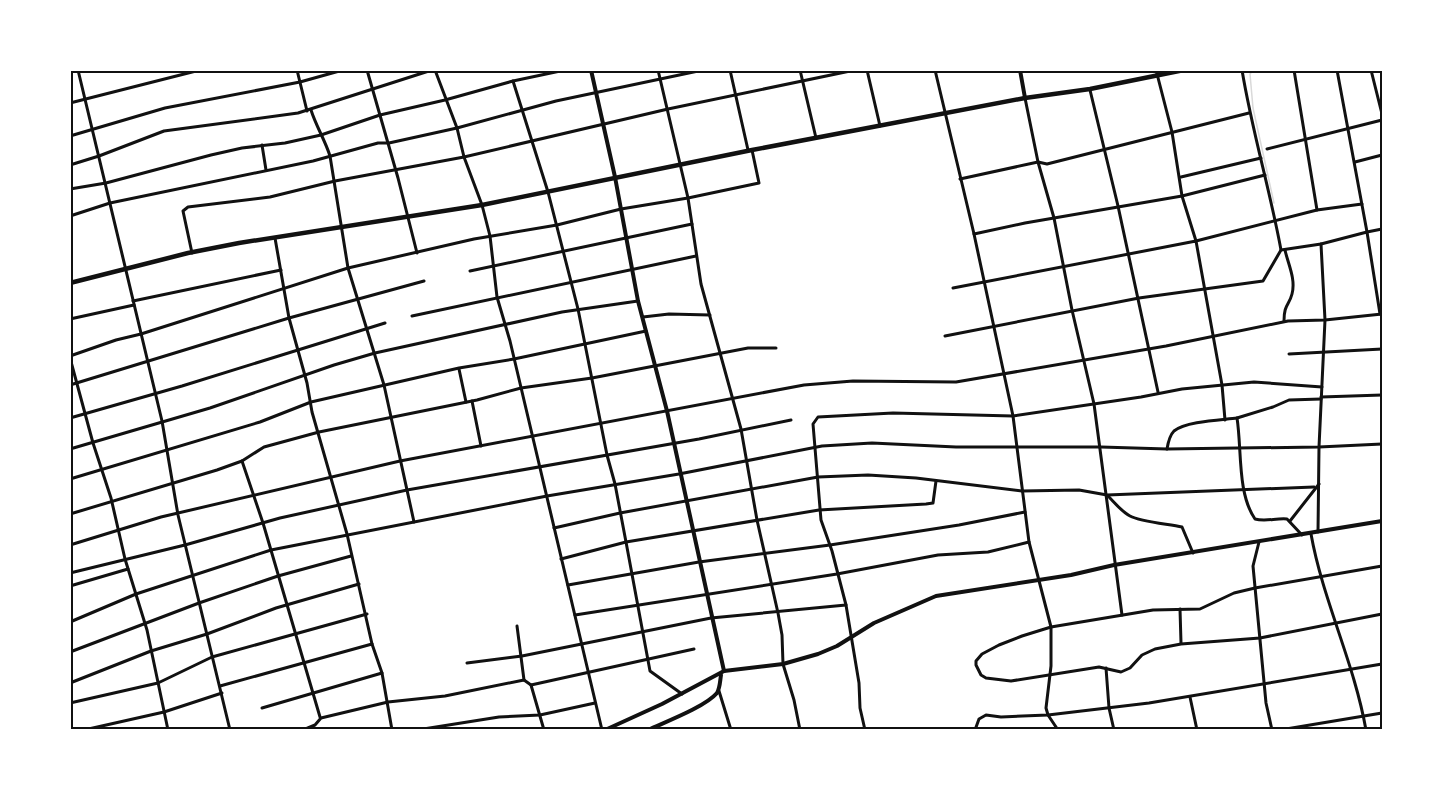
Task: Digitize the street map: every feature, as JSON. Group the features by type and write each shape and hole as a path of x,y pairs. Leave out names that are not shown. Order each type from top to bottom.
{"main road":[{"path":"70,283 192,253 482,205 750,150 1025,98 1090,88 1157,73 1184,70"}],"street":[{"path":"78,70 106,183 124,270 162,421 178,514 230,729"},
{"path":"70,103 200,70"},
{"path":"297,70 309,110 330,156 348,268 384,385 414,522"},
{"path":"70,136 165,108 300,82 343,70"},
{"path":"367,70 409,216 417,253"},
{"path":"70,165 173,129 309,110 433,70 457,128 464,157 482,205 490,236 497,297 506,325 595,703 604,729 723,673 783,664 818,654 852,637 873,623 936,596 1383,520"},
{"path":"70,189 106,183 185,161 321,135 380,115 564,70"},
{"path":"591,70 615,177 638,301 656,366 723,673 719,691 731,729"},
{"path":"658,70 688,198 696,256 741,429 751,490 782,635 783,664 800,729"},
{"path":"70,216 110,203 330,156 378,143 389,143 457,128 596,92 703,70"},
{"path":"168,729 145,625 125,559 112,500 93,443 70,357 116,340 348,268 490,236 556,225 621,209 759,183 730,70"},
{"path":"800,70 816,138"},
{"path":"192,253 184,208 270,197 335,181 464,157 668,109 855,70"},
{"path":"867,70 880,126"},
{"path":"935,70 974,234 1013,416 1029,542 1051,627 1048,715 1058,729"},
{"path":"1020,70 1038,162 1054,218 1094,404 1122,615"},
{"path":"1242,70 1249,112 1275,219 1293,277 1293,291 1284,310 1284,321"},
{"path":"1294,70 1317,210"},
{"path":"70,545 161,517 400,461 804,385 853,381 956,382 1150,349 1284,321 1325,320 1382,314 1337,70"},
{"path":"1371,70 1383,114"},
{"path":"1157,73 1172,132 1182,196 1196,241 1214,335 1226,420"},
{"path":"513,81 548,192 572,282 615,484 650,671 682,694"},
{"path":"1090,88 1129,253 1158,392"},
{"path":"960,179 1038,162 1047,164 1249,112"},
{"path":"1267,149 1383,120"},
{"path":"262,145 266,170"},
{"path":"1355,162 1383,155"},
{"path":"1180,177 1260,158"},
{"path":"974,234 1182,196 1265,175"},
{"path":"953,288 1196,241 1317,210 1362,204"},
{"path":"470,270 692,224"},
{"path":"945,336 1138,298 1263,281 1283,250 1321,244 1383,229"},
{"path":"275,238 289,318 305,375 312,412 347,534 372,644 382,673 392,729"},
{"path":"1318,532 1319,447 1325,320 1321,244"},
{"path":"412,316 696,256"},
{"path":"70,320 133,303 281,270"},
{"path":"70,385 357,298 424,281"},
{"path":"70,449 210,408 375,353 578,309 638,301"},
{"path":"643,317 669,314 710,315"},
{"path":"70,418 385,323"},
{"path":"70,479 260,422 311,402 459,368 514,359 646,330"},
{"path":"70,514 242,460 264,447 319,432 472,401 521,388 592,378 748,348 776,348"},
{"path":"1289,354 1383,349"},
{"path":"459,368 465,402"},
{"path":"865,729 846,605 819,510 813,424 818,417 893,413 1013,416 1158,392 1222,385 1254,382 1322,387"},
{"path":"1167,449 1171,436 1176,430 1194,424 1237,418 1289,400 1383,395"},
{"path":"472,401 481,446"},
{"path":"1237,418 1248,510 1255,519 1262,521 1276,518 1290,521 1302,535"},
{"path":"70,573 185,545 263,522 407,490 791,420"},
{"path":"70,622 136,594 271,550 547,496 814,448 872,442 956,447 1167,449 1383,444"},
{"path":"242,460 263,522 321,718"},
{"path":"554,528 620,513 818,477 868,475 1022,491 1079,490 1107,495 1314,487"},
{"path":"561,559 626,542 819,510 911,507 933,503 936,481"},
{"path":"1290,521 1314,487 1319,484"},
{"path":"1107,495 1128,515 1141,521 1182,527 1193,553"},
{"path":"568,585 699,562 959,525 1025,512"},
{"path":"1311,534 1320,576 1351,671 1366,729"},
{"path":"575,615 772,585 938,555 988,552 1029,542"},
{"path":"1259,542 1253,566 1268,712 1272,729"},
{"path":"70,652 278,576 351,556"},
{"path":"1383,566 1255,588 1234,593 1200,609 1154,610 1051,627 999,645 982,654 976,661 976,665 981,675 986,678 1011,681 1092,668 1106,668 1121,672 1130,668 1147,652 1181,644 1260,638 1383,614"},
{"path":"70,586 128,569"},
{"path":"70,683 151,651 207,634 287,605 358,584"},
{"path":"467,663 522,656 711,618 846,605"},
{"path":"1180,609 1181,644"},
{"path":"70,703 158,683 212,657 367,614"},
{"path":"517,626 524,680"},
{"path":"220,686 372,644"},
{"path":"531,685 694,649"},
{"path":"975,729 979,719 986,715 1001,717 1048,715 1109,708 1190,697 1383,664"},
{"path":"1106,668 1109,708 1114,729"},
{"path":"262,708 382,673"},
{"path":"303,729 315,725 321,718 388,702 445,696 524,680 531,685 544,729"},
{"path":"648,729 686,712 719,691"},
{"path":"84,729 164,712 222,693"},
{"path":"1190,697 1197,729"},
{"path":"417,729 499,717 540,715 595,703"},
{"path":"1280,729 1383,713"}],"waterway":[{"path":"1253,70 1250,74 1253,108 1274,203"}]}
